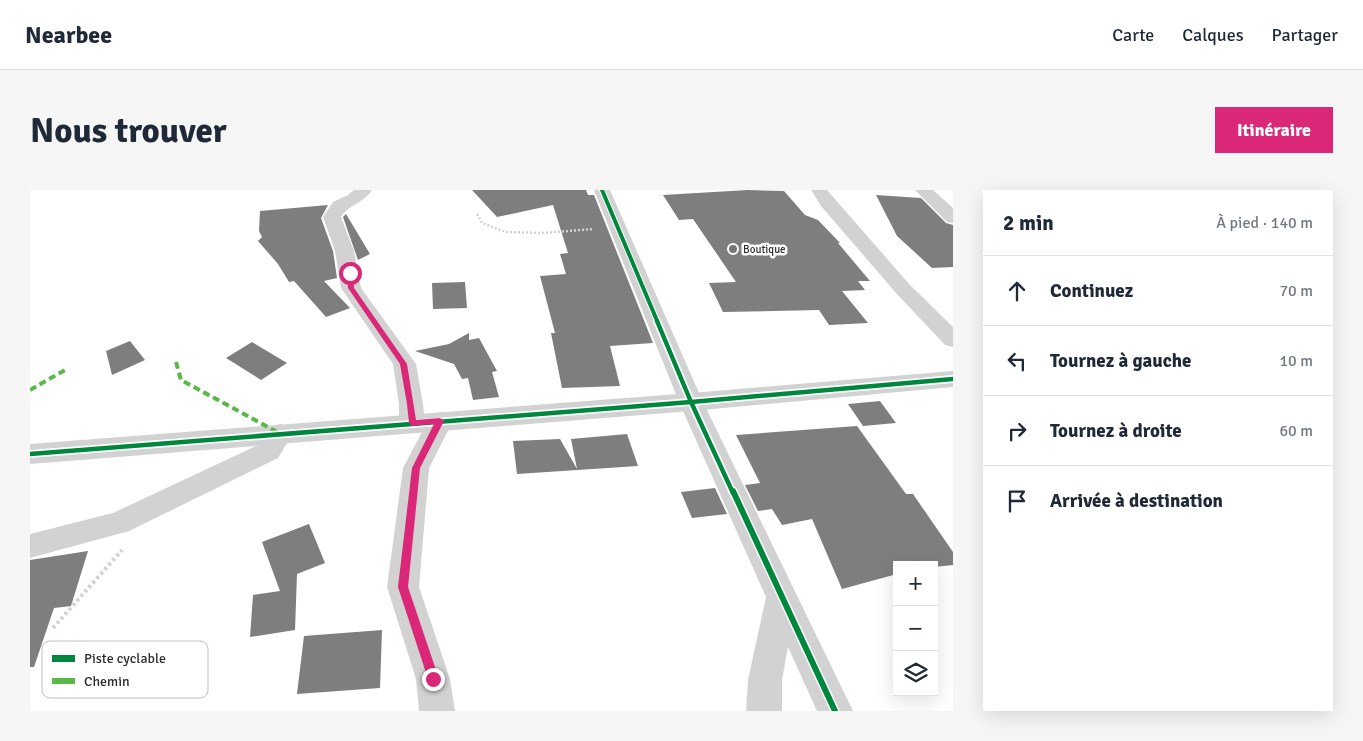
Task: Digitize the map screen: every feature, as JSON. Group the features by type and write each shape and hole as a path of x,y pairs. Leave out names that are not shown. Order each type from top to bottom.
{"street":[{"path":"364,190 354,199 339,206 332,217 340,233 350,273 351,288 404,364 411,404 426,422"},
{"path":"602,190 692,402 835,711"},
{"path":"819,190 827,202 904,289 953,340"},
{"path":"923,190 953,218"},
{"path":"30,454 953,380"},
{"path":"426,422 416,468 403,587 433,679 437,711"},
{"path":"30,546 119,523 269,451 280,433"},
{"path":"764,711 765,680 782,596"}],"path":[{"path":"477,214 482,224 506,232 542,234 617,228"},
{"path":"53,628 125,547"}],"building":[{"path":"472,190 586,190 588,195 594,195 653,343 610,346 620,386 562,388 551,333 555,333 540,276 566,274 560,254 568,253 553,205 497,217"},
{"path":"748,190 784,191 805,215 818,220 840,243 838,243 870,281 858,281 865,290 842,291 868,323 829,325 819,310 723,312 709,283 736,282 693,219 679,220 663,195"},
{"path":"876,195 921,198 946,223 953,225 953,267 932,268 897,236"},
{"path":"328,205 321,218 333,251 337,278 324,281 350,308 326,317 294,281 289,282 278,264 258,241 262,237 259,231 260,211"},
{"path":"346,214 370,254 358,260 343,217"},
{"path":"465,282 467,308 433,309 432,283"},
{"path":"469,333 469,340 479,338 497,371 492,372 499,397 473,400 468,378 462,379 454,364 415,351 449,344"},
{"path":"130,341 145,360 112,375 106,351"},
{"path":"252,342 287,363 261,380 226,358"},
{"path":"880,401 896,423 863,426 848,404"},
{"path":"857,426 906,494 913,494 953,552 953,565 938,567 938,561 893,561 893,575 842,589 812,519 782,525 772,509 758,511 745,485 760,483 736,435"},
{"path":"627,434 638,466 517,474 513,441 560,439 577,469 571,439"},
{"path":"715,488 727,514 692,518 681,492"},
{"path":"309,524 325,563 297,574 295,630 250,637 253,595 280,591 262,542"},
{"path":"88,551 71,606 54,608 34,667 30,667 30,560"},
{"path":"382,630 380,688 297,694 304,636"}],"marked path":[{"path":"176,362 181,380 279,433"},
{"path":"30,390 65,370"}],"cycle path":[{"path":"602,190 691,402 835,711"},
{"path":"30,454 691,402 953,379"}],"place":[{"name":"Boutique","path":"733,249"}],"route":[{"path":"350,273 351,288 404,364 411,404 412,423 440,421 416,468 403,587 433,679"}]}
